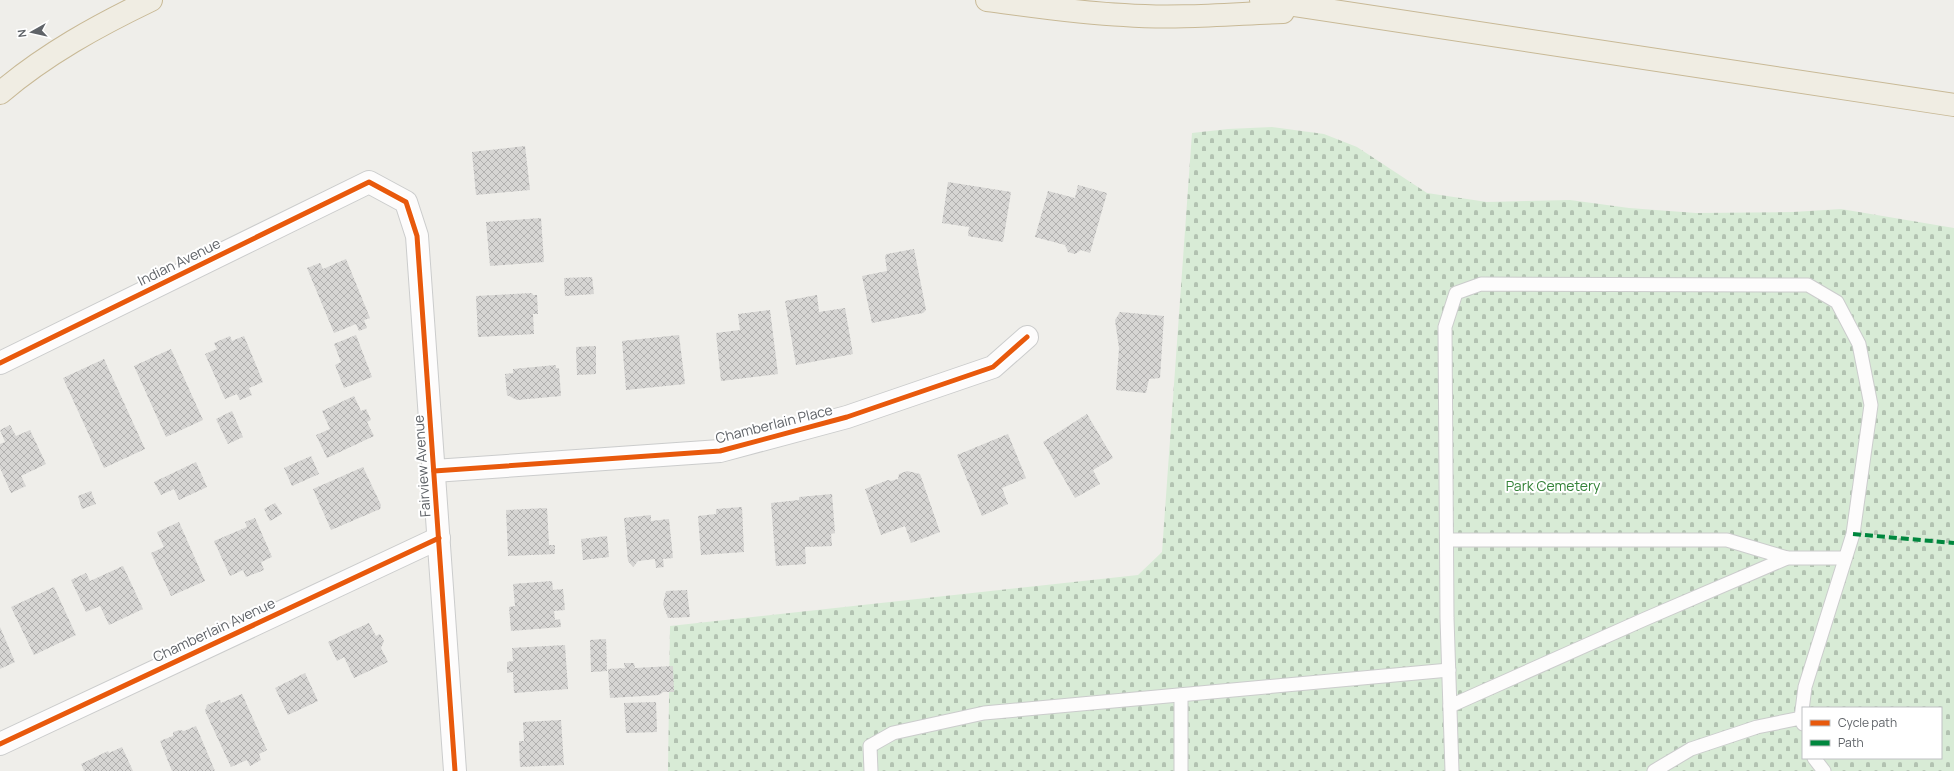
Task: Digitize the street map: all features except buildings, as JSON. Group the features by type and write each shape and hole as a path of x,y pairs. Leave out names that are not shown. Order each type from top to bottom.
{"highway":[{"path":"0,93 37,64 62,47 91,30 151,0"},
{"path":"987,0 1125,16 1174,17 1326,11"},
{"path":"1261,0 1326,11 1954,104"}],"street":[{"name":"Indian Avenue","path":"0,363 370,182"},
{"name":"Fairview Avenue","path":"370,182 406,202 417,236 455,771"},
{"name":"Chamberlain Place","path":"434,471 720,451 847,417 993,367 1027,337"},
{"name":"Chamberlain Avenue","path":"0,744 439,538"}],"lane":[{"path":"1452,771 1449,670 1445,327 1456,293 1481,284 1808,285 1837,302 1859,344 1870,405 1853,534 1805,687 1803,707"},
{"path":"1447,540 1726,540 1787,558 1845,558"},
{"path":"1450,706 1644,619 1787,558"},
{"path":"871,771 870,746 893,733 984,713 1449,670"},
{"path":"1181,695 1181,771"},
{"path":"1654,771 1691,749 1757,728 1802,721"},
{"path":"1815,759 1824,771"}],"green space":[{"name":"Park Cemetery","path":"1272,127 1324,134 1357,147 1427,193 1487,202 1570,200 1629,208 1696,213 1793,212 1841,209 1954,228 1954,771 668,771 670,626 1138,575 1162,552 1192,133 1228,129"}],"marked path":[{"path":"1853,534 1954,543"}],"cycle path":[{"path":"0,363 369,182 406,202 417,236 455,771"},
{"path":"434,471 720,451 847,417 993,367 1027,337"},
{"path":"0,744 439,538"}]}
